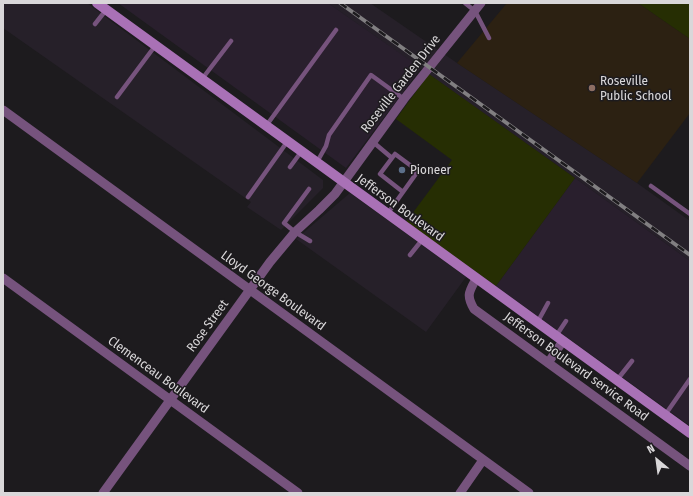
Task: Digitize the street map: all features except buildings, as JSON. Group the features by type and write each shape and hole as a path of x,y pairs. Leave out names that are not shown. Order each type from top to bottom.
{"street":[{"name":"Jefferson Boulevard","path":"96,3 690,433"},
{"name":"Roseville Garden Drive","path":"343,183 404,99 481,3"},
{"name":"Lloyd George Boulevard","path":"3,110 529,493"},
{"name":"Rose Street","path":"103,493 270,262 295,232 320,210 343,183"},
{"name":"Clemenceau Boulevard","path":"3,278 298,493"},
{"name":"Jefferson Boulevard service Road","path":"476,279 470,290 468,300 474,309 690,466"},
{"path":"548,363 559,339"},
{"path":"460,493 483,460"}],"lane":[{"path":"465,3 475,11 489,38"},
{"path":"95,24 106,10"},
{"path":"266,126 336,30"},
{"path":"201,80 231,41"},
{"path":"117,97 156,46"},
{"path":"316,163 326,146 329,135 371,75 404,99"},
{"path":"248,197 287,142"},
{"path":"373,142 392,158"},
{"path":"290,167 301,152"},
{"path":"387,214 403,192 418,171 396,154 380,174 403,192"},
{"path":"651,186 690,214"},
{"path":"309,189 284,222 295,232 310,241"},
{"path":"410,255 422,240"},
{"path":"537,323 548,303"},
{"path":"559,339 566,321"},
{"path":"617,381 632,361"},
{"path":"665,416 690,379"}],"shaded area":[{"path":"3,3 87,3 323,180 323,188 281,230 247,207 251,202 3,28"},
{"path":"118,3 328,3 421,68 346,168"},
{"path":"328,3 370,3 637,183 690,221 690,261 575,178"},
{"name":"Roseville Public School","path":"507,3 638,3 690,39 690,113 637,183 457,63"},
{"path":"575,178 690,261 690,426 496,286"},
{"path":"350,193 466,277 426,332 296,239"}],"green space":[{"path":"638,3 690,3 690,39"},
{"path":"429,74 575,178 496,286 406,222 452,160 396,119"}],"railway":[{"path":"340,3 690,255"}],"place":[{"name":"Roseville Public School","path":"592,88"},
{"name":"Pioneer","path":"402,170"}]}
